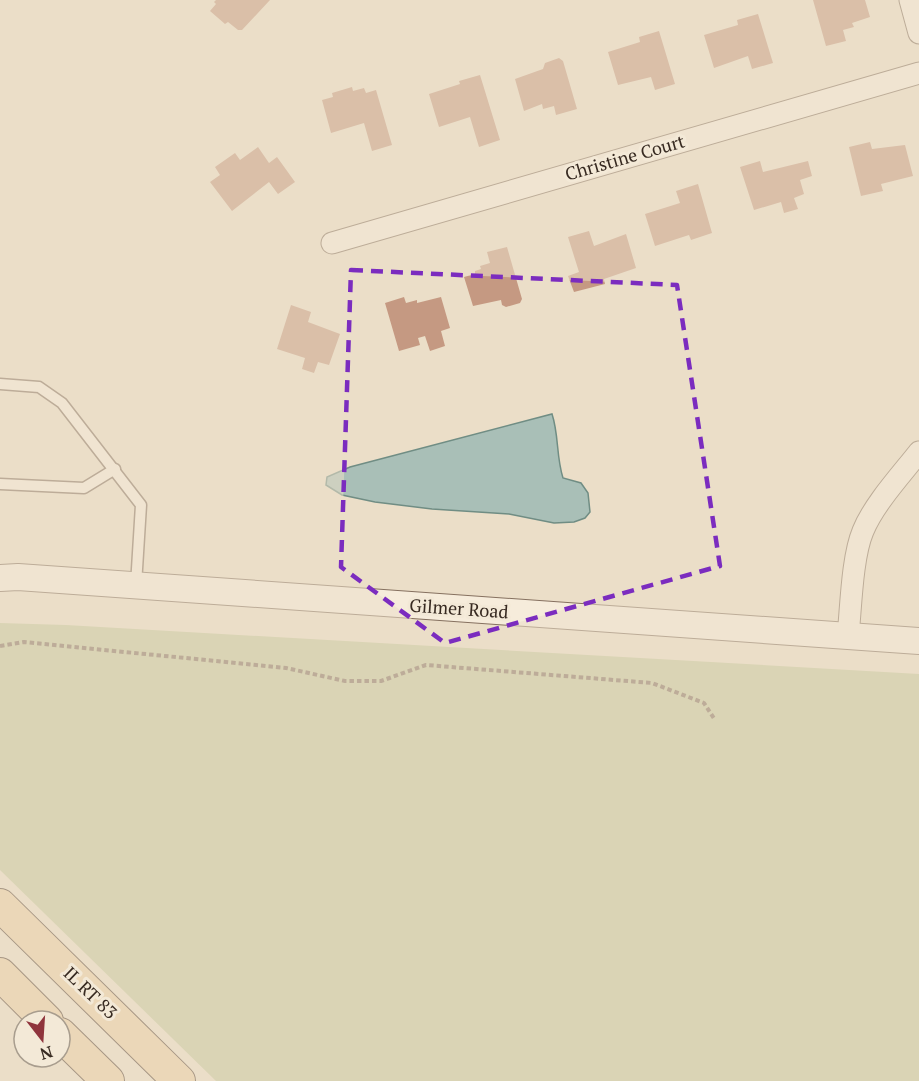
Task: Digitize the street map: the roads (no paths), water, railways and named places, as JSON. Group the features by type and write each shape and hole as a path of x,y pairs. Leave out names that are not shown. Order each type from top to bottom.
{"main road":[{"name":"IL RT 83","path":"0,905 179,1081"},
{"path":"0,974 35,1009"},
{"path":"72,1046 108,1081"}],"street":[{"path":"910,0 919,33"},
{"name":"Christine Court","path":"332,243 919,73"},
{"path":"848,636 855,567 862,531 919,452"},
{"name":"Gilmer Road","path":"0,578 18,577 136,585 919,641"}],"lane":[{"path":"0,384 39,387 62,403 141,505 136,585"},
{"path":"0,484 84,488 115,469"}],"water":[{"path":"552,414 563,478 581,483 588,493 590,512 585,518 574,522 554,523 509,514 432,509 375,502 342,495 326,485 327,477 350,467"}]}
